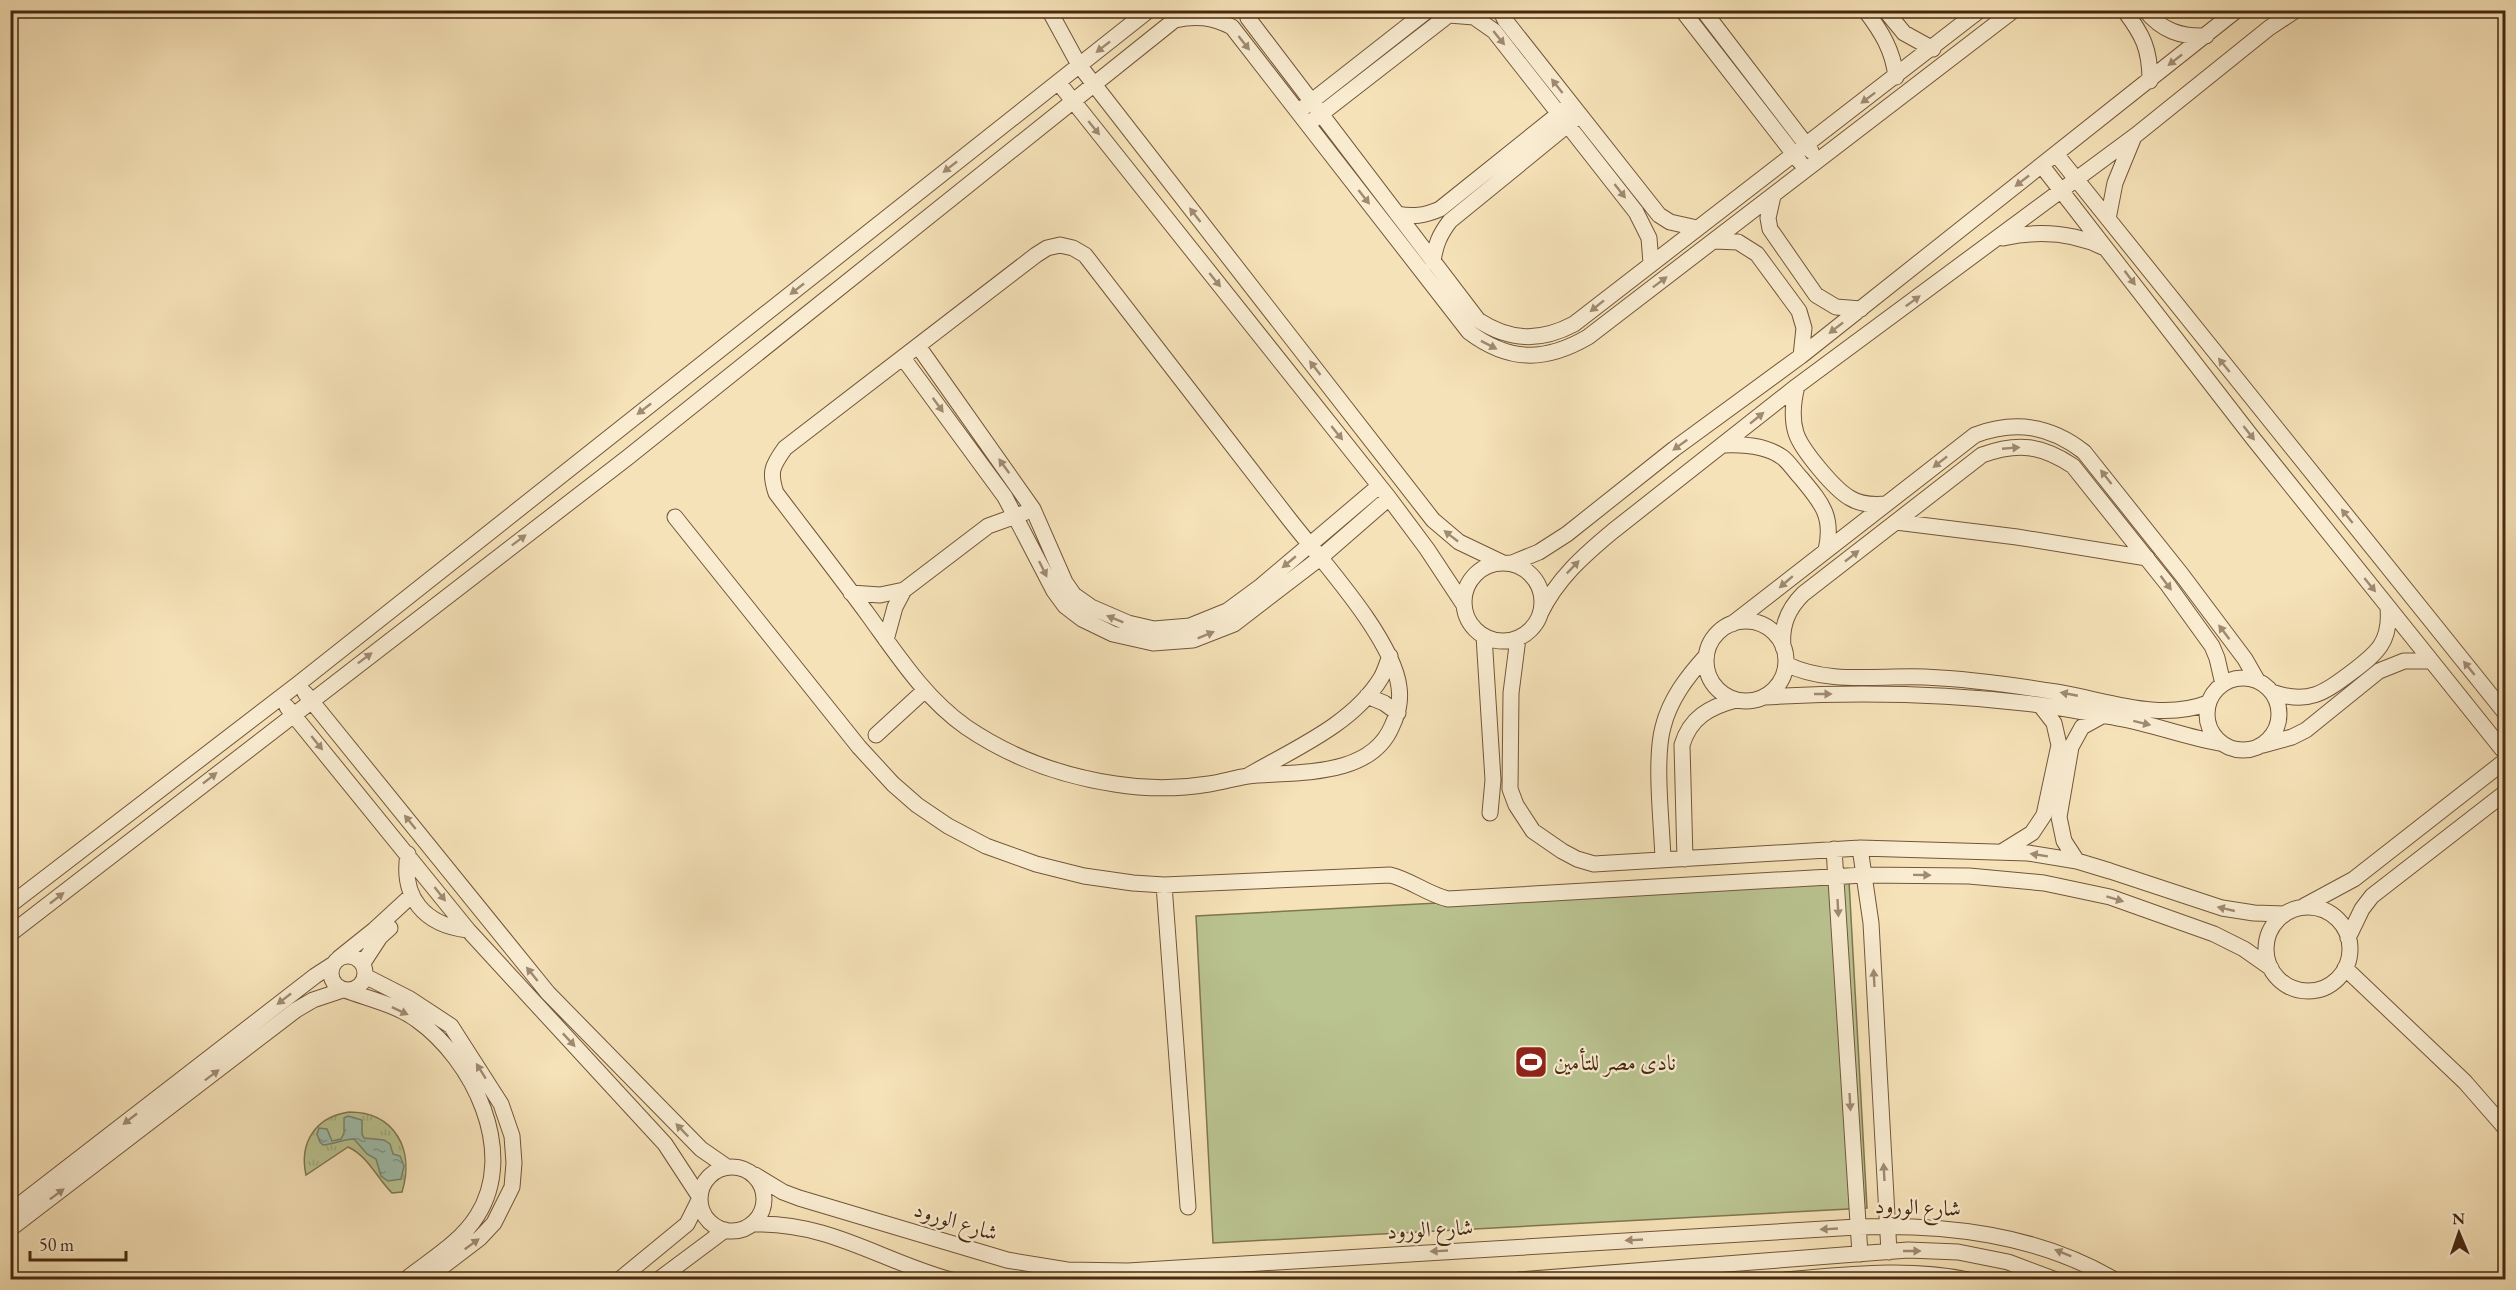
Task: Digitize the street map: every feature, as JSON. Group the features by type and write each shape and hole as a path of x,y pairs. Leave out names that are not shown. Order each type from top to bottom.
{"street":[{"path":"1049,10 1079,66 1433,520 1459,542 1531,574 1541,593 1540,614"},
{"path":"10,905 298,684 1149,10"},
{"path":"1246,10 1248,18 1310,102 1478,320 1492,330 1525,338 1559,333 1574,324 1933,49 1980,10"},
{"path":"1298,112 1428,10"},
{"path":"1500,10 1636,212 1649,238 1651,263"},
{"path":"1682,10 1800,149"},
{"path":"1703,10 1813,166"},
{"path":"1864,10 1887,42 1896,77"},
{"path":"1885,10 1904,33 1933,49"},
{"path":"10,934 310,700 627,458 1181,15 1204,17 1232,27 1469,332 1500,351 1536,356 1555,353 1572,346 1715,241 2013,10"},
{"path":"2124,10 2143,37 2148,51 2150,81"},
{"path":"2145,10 2159,25 2174,33 2190,37 2206,36"},
{"path":"1464,605 1466,587 1471,579 1485,567 1507,563 1539,552 1567,534 1674,449 1801,356 2237,10"},
{"path":"1058,82 1384,492 1427,549 1464,605 1470,623 1484,636 1501,641 1518,638 1532,628 1558,583 1583,556 1797,386 2136,135 2258,36 2296,10"},
{"path":"2499,10 2505,12"},
{"path":"1308,125 1452,13 1474,17 1494,31 1659,215 1670,222 1697,228"},
{"path":"1397,214 1411,217 1426,215 1440,209 1570,115"},
{"path":"1433,262 1435,247 1450,221 1570,115"},
{"path":"2108,219 2120,166 2136,135"},
{"path":"2056,154 2505,714"},
{"path":"2042,166 2109,249 2252,437 2505,754"},
{"path":"1773,196 1768,218 1770,229 1816,295 1836,307 1861,309"},
{"path":"1997,239 2020,234 2067,235 2089,240 2109,249"},
{"path":"1715,241 1738,242 1757,254 1799,311 1804,328 1801,356"},
{"path":"1060,245 1073,248 1084,255 1376,632 1390,656 1400,691 1398,713 1390,733 1377,748 1355,762 1340,767 1246,776 1209,784 1168,788 1117,785 1035,764 997,746 964,725 924,691 776,493 771,478 774,464 785,448 903,358 1047,248 1060,245"},
{"path":"918,346 1033,509 1065,582 1074,594 1105,614 1128,624 1154,629 1190,626 1227,611 1309,545 1384,492"},
{"path":"903,358 1005,497 1053,591 1065,606 1095,627 1113,634 1154,643 1193,640 1234,624 1320,558 1384,492"},
{"path":"1797,386 1793,421 1800,443 1840,490 1850,498 1867,504 1886,504"},
{"path":"1663,861 1660,749 1663,727 1680,689 1706,656 1713,639 1975,435 1993,429 2032,426 2051,431 2076,446 2097,466 2238,649 2257,680 2272,692 2277,701 2279,720 2276,730 2263,745"},
{"path":"609,436 627,458"},
{"path":"1724,445 1755,446 1784,458 1822,503 1828,521 1826,550"},
{"path":"1764,697 1779,683 1786,664 1784,624 1794,602 1982,455 2019,446 2038,448 2057,455 2073,466 2147,558 2211,646 2219,664 2223,684"},
{"path":"988,526 1005,497 1018,486"},
{"path":"886,640 895,607 904,590 988,526 1017,517 1033,509"},
{"path":"675,517 859,747 893,784 917,805 948,826 986,846 1036,864 1084,876 1164,885 1378,875 1401,878 1438,896 1458,899 1864,874 1969,876 2044,883 2080,890 2140,907 2214,934 2244,949 2271,968 2286,985 2308,991 2330,985 2345,968 2349,959 2348,938 2338,920 2330,913 2309,907 2292,911 2254,913 2222,908 2077,861 2028,853 1860,848 1594,864 1577,860 1547,842 1523,817 1510,789 1511,693 1518,638"},
{"path":"1896,522 2017,537 2147,558"},
{"path":"851,592 880,595 904,590"},
{"path":"2272,692 2295,698 2318,695 2328,690 2380,647 2387,635 2388,608"},
{"path":"1732,624 1752,622 1762,625 1779,638 1784,647"},
{"path":"1484,636 1493,780 1490,813"},
{"path":"1246,776 1304,744 1348,714 1367,696 1382,677 1390,656"},
{"path":"1706,656 1708,675 1713,683 1719,691 1736,700 1815,694 1917,695 2040,705 2141,723 2183,736 2220,743 2236,750 2254,749 2306,730 2379,671 2404,662 2430,661"},
{"path":"1786,664 1798,670 1826,677 1926,677 2020,686 2161,711 2193,709 2208,703"},
{"path":"2220,743 2209,729 2208,703 2223,684 2240,678 2257,680"},
{"path":"298,684 548,993 701,1149 727,1167 742,1168 755,1175 760,1181 765,1196 762,1211 753,1224"},
{"path":"876,735 924,691"},
{"path":"1367,696 1384,703 1398,713"},
{"path":"280,698 468,930 665,1144 699,1198 707,1220 725,1230 740,1230 753,1224 786,1224 818,1230 949,1279"},
{"path":"1685,859 1682,745 1686,732 1707,710 1736,700"},
{"path":"2003,851 2032,833 2044,815 2058,746 2054,723 2040,705"},
{"path":"2077,861 2064,841 2059,817 2071,747 2082,727 2102,716"},
{"path":"1304,744 1304,757 1311,770"},
{"path":"2271,968 2266,954 2267,939 2273,925 2292,911 2337,891 2354,879 2505,760"},
{"path":"2348,938 2358,916 2372,896 2505,792"},
{"path":"1860,848 1871,923 1889,1252"},
{"path":"1834,849 1860,1254"},
{"path":"408,854 406,878 415,900 437,923 468,930"},
{"path":"1164,885 1188,1207"},
{"path":"10,1212 415,900"},
{"path":"10,1229 296,1010 313,1000 354,989 361,984 364,970 380,938 410,910 415,900"},
{"path":"335,961 347,955 356,957 364,970 451,1026 501,1104 512,1136 514,1163 512,1187 494,1222 480,1238 425,1280"},
{"path":"335,961 332,980 344,990 414,1018 436,1034 447,1047 483,1109 492,1143 494,1163 491,1184 485,1201 466,1231 405,1280"},
{"path":"2345,968 2465,1082 2505,1129"},
{"path":"494,1163 504,1165 514,1163"},
{"path":"620,1280 682,1228 694,1213 708,1177 727,1167"},
{"name":"شارع الورود","path":"755,1175 783,1192 799,1198 1006,1260 1067,1270 1189,1273 1887,1226 1955,1229 2052,1249 2086,1263 2115,1280"},
{"path":"491,1184 502,1182 512,1187"},
{"path":"658,1280 725,1230"},
{"name":"شارع الورود","path":"1519,1280 1585,1277 1889,1252 1958,1252 2008,1262 2056,1280"},
{"path":"1785,1280 1885,1273 1941,1275 1968,1280"}],"green space":[{"name":"نادى مصر للتأمين","path":"1849,881 1867,1208 1213,1243 1196,916"},
{"path":"349,1112 379,1119 398,1136 406,1162 402,1192 392,1193 367,1162 348,1147 306,1175 305,1152 312,1133 327,1119"}],"water":[{"path":"348,1116 362,1120 364,1138 384,1140 390,1144 393,1154 400,1156 404,1166 401,1179 388,1181 381,1176 376,1159 367,1154 354,1139 323,1145 320,1142 317,1134 319,1128 327,1129 332,1141 341,1139 344,1133 344,1118"}],"place":[{"name":"نادى مصر للتأمين","path":"1531,1062"}]}
